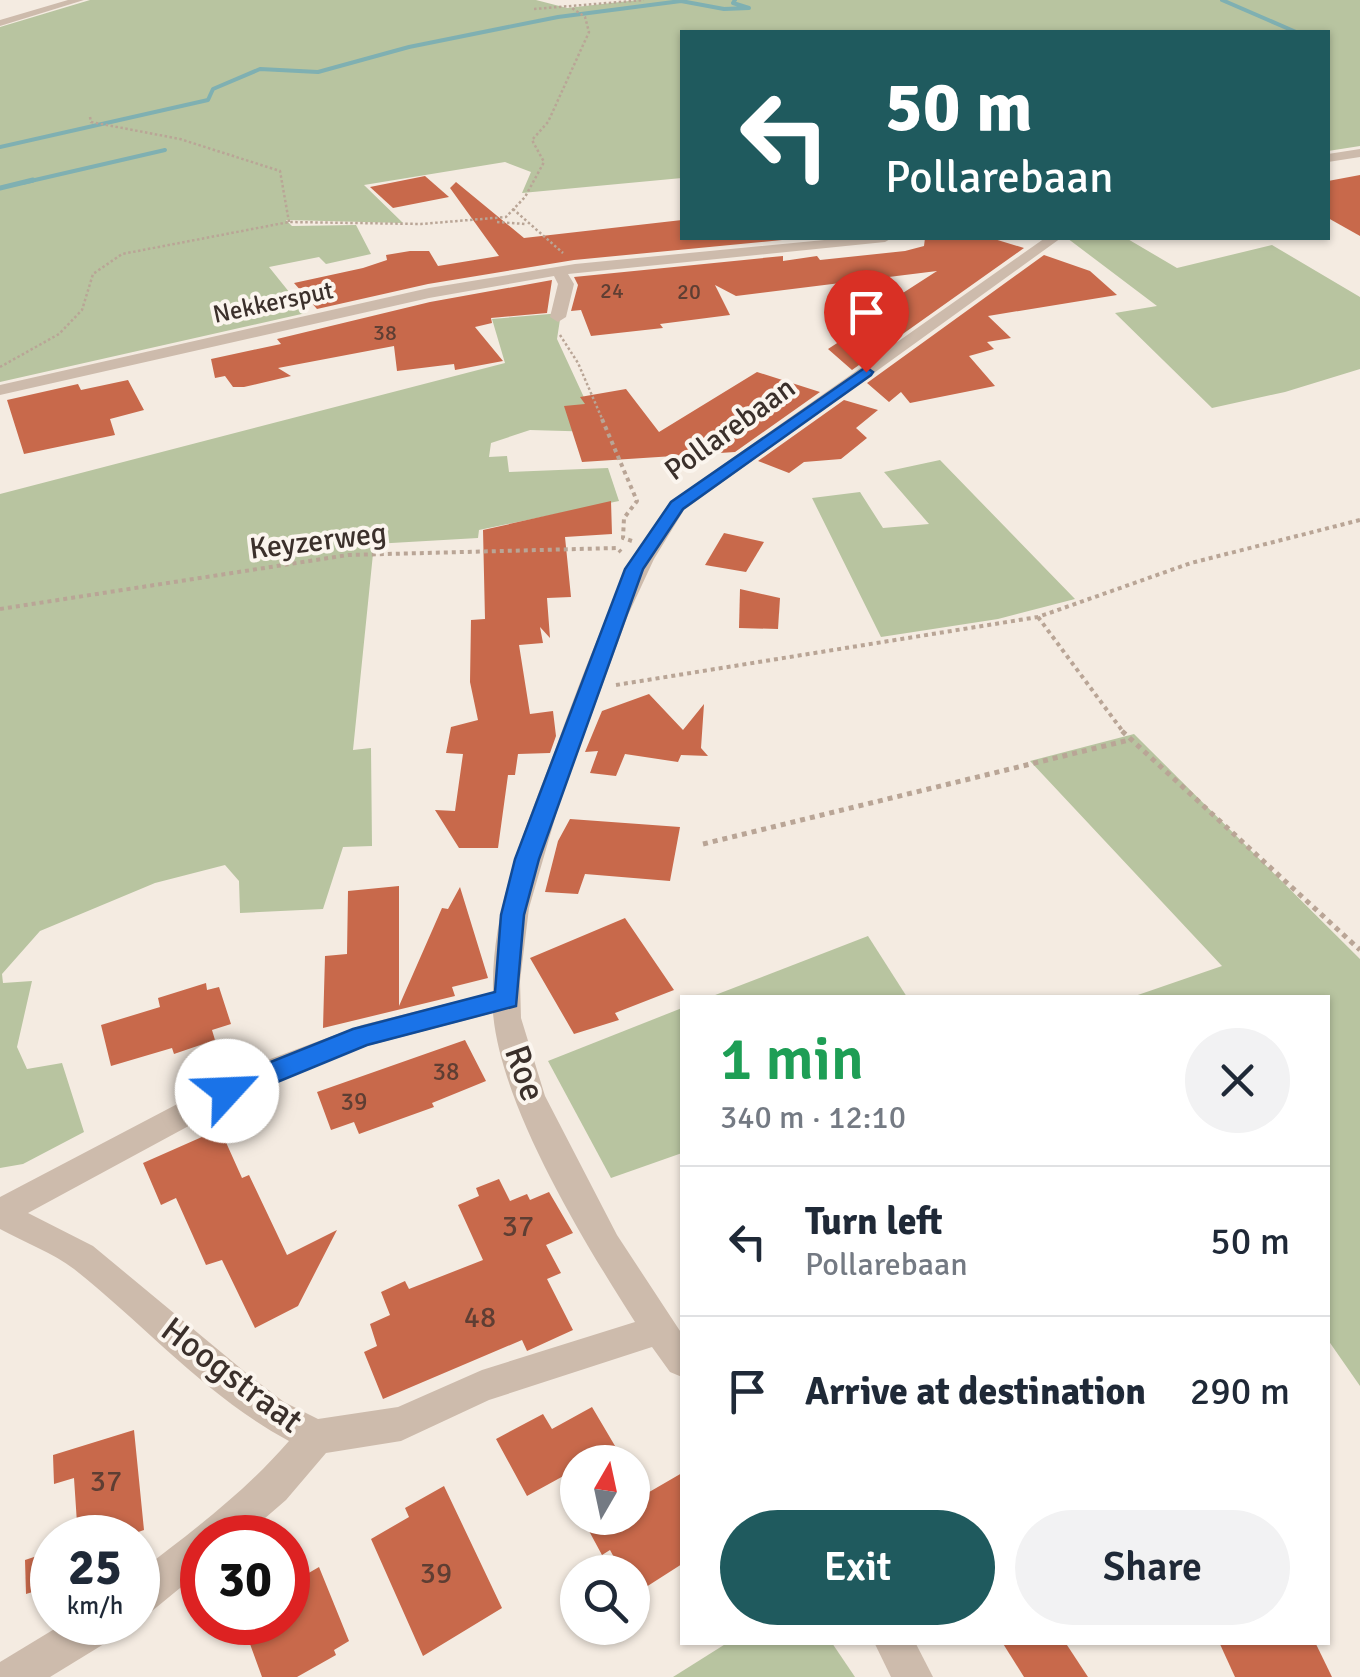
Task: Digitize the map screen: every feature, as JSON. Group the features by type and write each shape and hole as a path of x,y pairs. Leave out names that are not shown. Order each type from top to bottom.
{"street":[{"path":"0,23 79,0"},
{"path":"1330,158 1360,154"},
{"name":"Nekkersput","path":"0,390 429,293 567,270 865,240"},
{"name":"Pollarebaan","path":"507,999 512,915 527,859 634,569 648,545 677,506 1051,240"},
{"path":"558,317 567,270"},
{"path":"0,1213 256,1076 362,1036 507,999"},
{"name":"Roe","path":"507,999 520,1069 579,1194 658,1330 680,1358"},
{"name":"Hoogstraat","path":"0,1213 82,1256 233,1384 272,1414 316,1438 400,1424 482,1386 658,1330"},
{"path":"240,1515 273,1487 316,1438"},
{"path":"160,1580 180,1564"},
{"path":"12,1677 66,1645"},
{"path":"895,1645 913,1677"}],"path":[{"path":"534,9 644,0"},
{"path":"489,221 506,217 513,210 544,162 532,140 548,122 589,32 585,16 572,8"},
{"path":"90,116 91,122 110,129 180,140 280,171 289,222"},
{"path":"513,210 525,224 566,254 567,270"},
{"path":"0,367 59,334 82,310 100,266 122,254 289,222 525,224"},
{"path":"558,317 560,336 578,363 636,501 624,518 623,538 648,545"},
{"path":"588,690 1038,617 1191,563 1360,520"},
{"name":"Keyzerweg","path":"0,609 394,552 617,548 634,569"},
{"path":"1038,617 1129,740 1360,950"},
{"path":"703,844 1129,740"}],"green space":[{"path":"90,0 536,0 567,8 638,0 1360,0 1360,146 1330,151 1330,30 680,30 680,178 522,193 531,172 505,162 364,185 403,223 286,220 292,226 356,225 371,254 326,264 319,257 269,267 306,313 0,382 0,27"},
{"path":"1070,240 1129,240 1177,268 1272,245 1360,297 1360,369 1285,392 1212,408 1115,313 1157,306"},
{"path":"561,313 557,339 600,432 530,430 491,443 489,457 507,456 509,472 608,468 619,501 479,530 478,538 374,544 353,750 371,748 372,846 343,847 323,909 240,913 239,881 225,865 155,883 40,931 2,974 3,983 32,981 17,1047 27,1069 62,1063 84,1132 23,1164 0,1168 0,494 505,363 492,319"},
{"path":"940,460 1075,599 998,619 881,637 812,498 860,492 883,528 929,524 884,472"},
{"path":"1134,734 1360,959 1360,1386 1330,1343 1330,995 1138,995 1222,966 1030,761"},
{"path":"868,936 906,995 715,995"},
{"path":"680,1009 680,1154 611,1178 548,1061"},
{"path":"724,1645 833,1645 855,1677 673,1677"}],"building":[{"path":"1360,175 1360,236 1330,219 1330,181"},
{"path":"425,176 449,197 393,208 370,187"},
{"path":"456,182 524,238 680,220 680,240 782,240 574,260 428,284 317,309 294,283 363,268 387,260 386,255 410,251 429,251 438,266 499,256 450,188"},
{"path":"925,240 998,240 1024,248 852,370 828,349 885,312 878,309 937,271 736,296 715,285 730,315 591,336 581,310 571,311 578,285 574,277 783,256 783,261 817,256 820,260 924,246"},
{"path":"1044,255 1090,271 1117,295 988,316 1011,338 987,342 994,349 969,356 995,386 910,403 901,392 889,402 867,383"},
{"path":"552,280 547,313 491,318 492,323 475,327 503,361 455,370 454,364 397,371 394,346 278,368 291,376 244,387 233,387 225,376 215,378 211,359 281,344 277,339 430,302"},
{"path":"757,372 820,392 735,452 582,462 564,406 585,404 580,397 626,389 659,432"},
{"path":"128,380 144,410 110,419 115,435 24,454 7,400 78,384 81,390"},
{"path":"844,400 878,410 856,428 867,438 841,459 804,462 789,473 758,461"},
{"path":"611,501 612,534 565,537 571,597 547,598 550,638 540,627 543,643 519,645 530,714 553,711 556,736 550,753 518,754 515,775 508,775 498,848 459,848 435,810 455,811 463,754 446,753 451,727 478,720 470,682 471,620 485,619 483,530"},
{"path":"724,533 764,542 746,572 705,565"},
{"path":"740,589 780,598 778,629 739,628"},
{"path":"649,694 683,730 704,704 701,748 708,756 681,755 678,762 625,754 616,776 590,773 598,751 585,752 602,711"},
{"path":"570,819 680,827 670,881 585,874 578,894 545,892 558,841"},
{"path":"399,886 399,1006 442,908 448,909 460,887 488,978 452,987 455,996 323,1028 325,956 347,954 348,891"},
{"path":"625,918 674,990 615,1013 619,1020 574,1034 530,958"},
{"path":"206,983 207,990 219,987 231,1024 212,1030 215,1040 174,1054 172,1048 111,1066 101,1025 160,1007 158,998"},
{"path":"465,1040 486,1081 432,1103 434,1107 359,1134 354,1122 331,1130 317,1092"},
{"path":"220,1129 242,1178 249,1175 287,1255 337,1230 298,1306 255,1328 222,1260 206,1265 176,1198 161,1205 143,1163"},
{"path":"499,1179 510,1201 527,1194 530,1200 549,1192 573,1233 546,1245 561,1273 547,1279 573,1330 527,1351 522,1340 383,1399 364,1352 377,1346 370,1324 390,1315 381,1292 405,1281 409,1289 483,1260 458,1205 479,1196 476,1188"},
{"path":"592,1407 614,1445 560,1445 560,1478 527,1496 496,1439 543,1414 552,1429"},
{"path":"134,1430 142,1515 76,1515 74,1478 54,1484 53,1455"},
{"path":"680,1474 680,1565 650,1584 650,1555 613,1555 610,1550 602,1555 591,1535 650,1535 650,1492"},
{"path":"444,1486 502,1608 423,1656 371,1539 409,1517 405,1508"},
{"path":"30,1558 30,1593 26,1594 25,1560"},
{"path":"319,1567 349,1641 334,1650 336,1655 297,1677 262,1677 250,1645 310,1645 310,1572"},
{"path":"1004,1645 1067,1645 1088,1677 1024,1677"},
{"path":"1220,1645 1316,1645 1332,1677 1235,1677"}],"waterway":[{"path":"0,147 208,100 213,89 260,69 318,72 409,47 558,17 681,1 724,9 749,8 733,3 735,0"},
{"path":"1222,0 1291,30"},
{"path":"22,183 165,150"},
{"path":"0,188 33,180"}],"route":[{"path":"227,1091 362,1036 507,999 512,915 527,859 634,569 677,506 866,372"}]}
